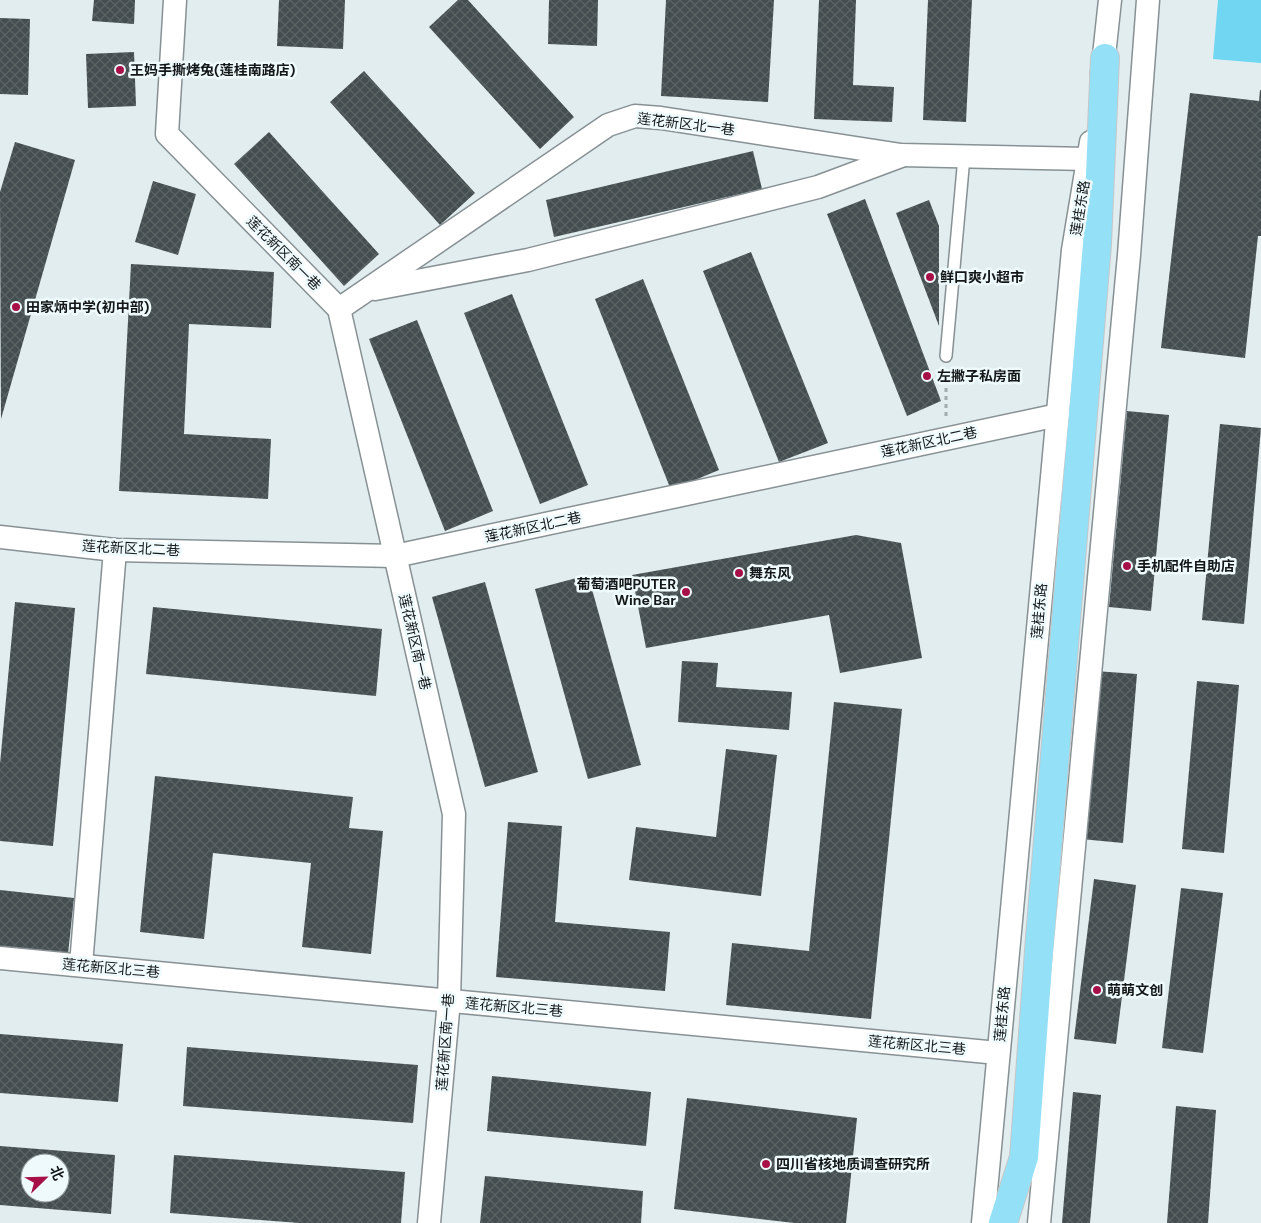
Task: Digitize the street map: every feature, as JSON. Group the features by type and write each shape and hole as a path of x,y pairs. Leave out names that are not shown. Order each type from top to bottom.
{"highway":[{"path":"1003,1223 1024,1157 1097,244 1105,58"}],"street":[{"name":"莲花新区南一巷","path":"175,0 167,134 339,309 454,814 448,1000 430,1223"},
{"name":"莲桂东路","path":"983,1223 1073,250 1105,58 1110,0"},
{"path":"1039,1223 1128,265 1148,0"},
{"name":"莲花新区北一巷","path":"339,309 608,125 635,116 661,118 902,155 1088,159"},
{"path":"365,290 528,260 809,189 902,155"},
{"name":"莲花新区北二巷","path":"0,537 115,550 395,556 1058,415"},
{"path":"81,965 115,550"},
{"name":"莲花新区北三巷","path":"0,958 998,1053"}],"lane":[{"path":"946,356 964,157"}],"path":[{"path":"946,356 946,416 985,431"}],"shaded area":[{"path":"1218,0 1261,0 1261,63 1213,59"}],"building":[{"path":"94,0 135,0 134,24 92,21"},
{"path":"279,0 345,0 343,49 277,46"},
{"path":"458,0 468,0 574,117 540,149 429,27"},
{"path":"549,0 598,0 597,46 548,44"},
{"path":"666,0 774,0 768,102 661,96"},
{"path":"819,0 856,0 853,85 894,87 892,122 814,119"},
{"path":"928,0 972,0 966,122 923,120"},
{"path":"0,18 30,19 28,95 0,94"},
{"path":"134,52 136,106 88,108 86,54"},
{"path":"364,71 475,193 440,225 330,102"},
{"path":"1260,90 1261,236 1258,236 1245,358 1161,348 1190,93 1259,101"},
{"path":"269,132 379,254 344,286 234,164"},
{"name":"田家炳中学(初中部)","path":"15,142 75,160 1,419 0,192"},
{"path":"753,151 762,189 554,237 546,200"},
{"path":"153,181 196,194 178,255 135,242"},
{"path":"865,199 941,401 907,416 827,214"},
{"name":"鲜口爽小超市","path":"929,200 939,226 939,326 896,213"},
{"path":"751,252 828,443 779,462 703,271"},
{"path":"131,264 274,272 271,328 189,324 184,434 271,439 268,499 119,491"},
{"path":"643,279 719,470 671,490 595,299"},
{"path":"512,294 588,485 540,504 464,313"},
{"path":"417,320 493,511 445,531 369,339"},
{"path":"1127,411 1169,415 1151,611 1109,607"},
{"path":"1220,424 1261,428 1244,624 1202,620"},
{"path":"856,535 901,543 922,658 840,673 829,615 646,648 632,575"},
{"path":"588,575 641,765 588,779 535,589"},
{"path":"485,582 538,772 485,787 432,597"},
{"path":"15,602 75,608 53,846 0,841 0,764"},
{"path":"153,607 382,629 376,696 146,674"},
{"path":"682,661 718,663 716,687 792,692 789,730 678,722"},
{"path":"1095,671 1137,674 1123,843 1081,839"},
{"path":"1197,681 1239,685 1224,853 1182,849"},
{"path":"834,702 902,709 871,1019 726,1005 732,943 809,951"},
{"path":"726,749 777,755 761,896 629,880 636,827 716,837"},
{"path":"155,776 353,797 349,828 383,831 371,954 302,947 311,863 213,853 204,939 140,932"},
{"path":"508,822 562,826 555,922 670,932 665,991 496,977"},
{"path":"1094,879 1136,885 1116,1044 1074,1039"},
{"path":"1181,888 1223,893 1203,1053 1162,1048"},
{"path":"0,890 74,898 68,954 0,946"},
{"path":"0,1034 123,1044 118,1102 0,1093"},
{"path":"187,1047 418,1065 413,1123 183,1106"},
{"path":"492,1076 651,1092 646,1146 487,1131"},
{"path":"1073,1092 1101,1095 1090,1223 1062,1223"},
{"name":"四川省核地质调查研究所","path":"687,1098 857,1118 846,1223 794,1223 674,1209"},
{"path":"1176,1106 1216,1110 1208,1223 1167,1223"},
{"path":"0,1146 115,1155 111,1214 0,1205"},
{"path":"174,1155 405,1172 401,1223 299,1223 170,1213"},
{"path":"485,1176 643,1191 641,1223 480,1223"}],"place":[{"name":"王妈手撕烤兔(莲桂南路店)","path":"120,70"},
{"name":"鲜口爽小超市","path":"930,277"},
{"name":"田家炳中学(初中部)","path":"16,307"},
{"name":"左撇子私房面","path":"927,376"},
{"name":"手机配件自助店","path":"1127,566"},
{"name":"舞东风","path":"739,573"},
{"name":"葡萄酒吧PUTER Wine Bar","path":"686,592"},
{"name":"萌萌文创","path":"1097,990"},
{"name":"四川省核地质调查研究所","path":"766,1164"}]}
